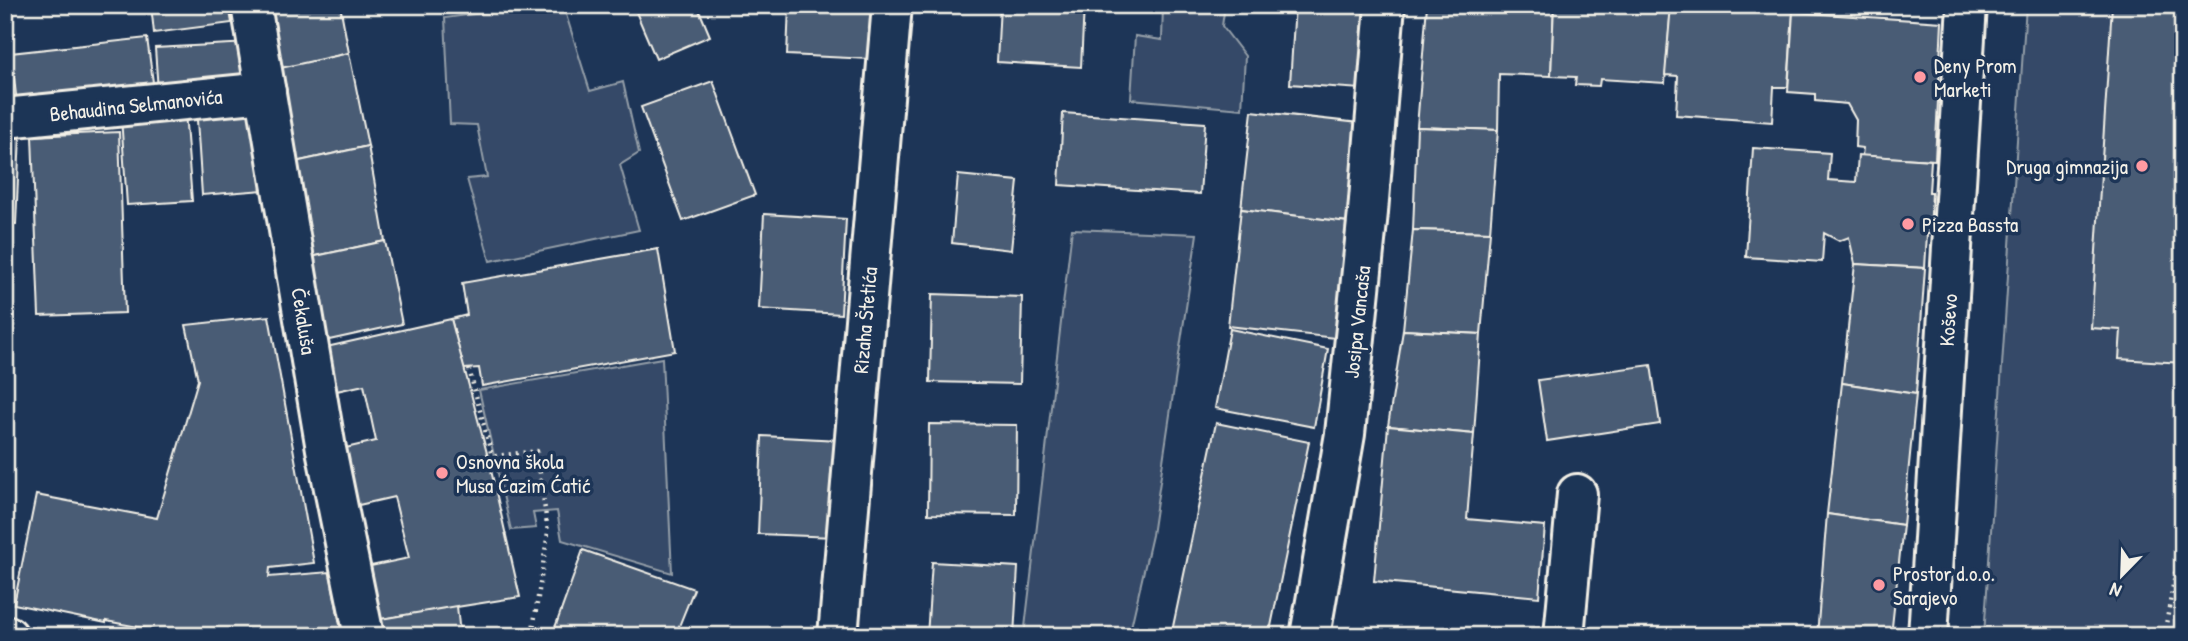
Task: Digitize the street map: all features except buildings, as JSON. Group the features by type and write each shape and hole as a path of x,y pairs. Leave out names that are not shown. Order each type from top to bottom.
{"street":[{"name":"Čekaluša","path":"251,5 326,449 364,636"},
{"name":"Rizaha Štetića","path":"838,636 892,5"},
{"name":"Josipa Vancaša","path":"1310,636 1345,435 1368,212 1385,5"},
{"name":"Koševo","path":"1928,636 1968,5"},
{"name":"Behaudina Selmanovića","path":"5,118 266,92"},
{"path":"1564,636 1577,494"}],"path":[{"path":"470,369 490,457 537,451 548,532 532,636"},
{"path":"2164,636 2183,529"}],"shaded area":[{"path":"539,5 563,5 590,91 623,82 639,153 620,165 639,230 490,261 467,179 487,177 477,125 450,124 445,18"},
{"path":"1163,5 1225,5 1222,26 1245,56 1242,109 1131,99 1135,36 1162,40"},
{"path":"2026,5 2183,5 2183,636 1984,636"},
{"path":"1072,229 1197,234 1152,535 1129,636 1024,636"},
{"path":"662,358 672,573 562,540 557,511 533,513 536,528 511,530 479,390"}],"place":[{"name":"Deny Prom Marketi","path":"1920,77"},
{"name":"Druga gimnazija","path":"2142,166"},
{"name":"Pizza Bassta","path":"1908,224"},
{"name":"Osnovna škola Musa Ćazim Ćatić","path":"442,473"},
{"name":"Prostor d.o.o. Sarajevo","path":"1879,585"}]}
